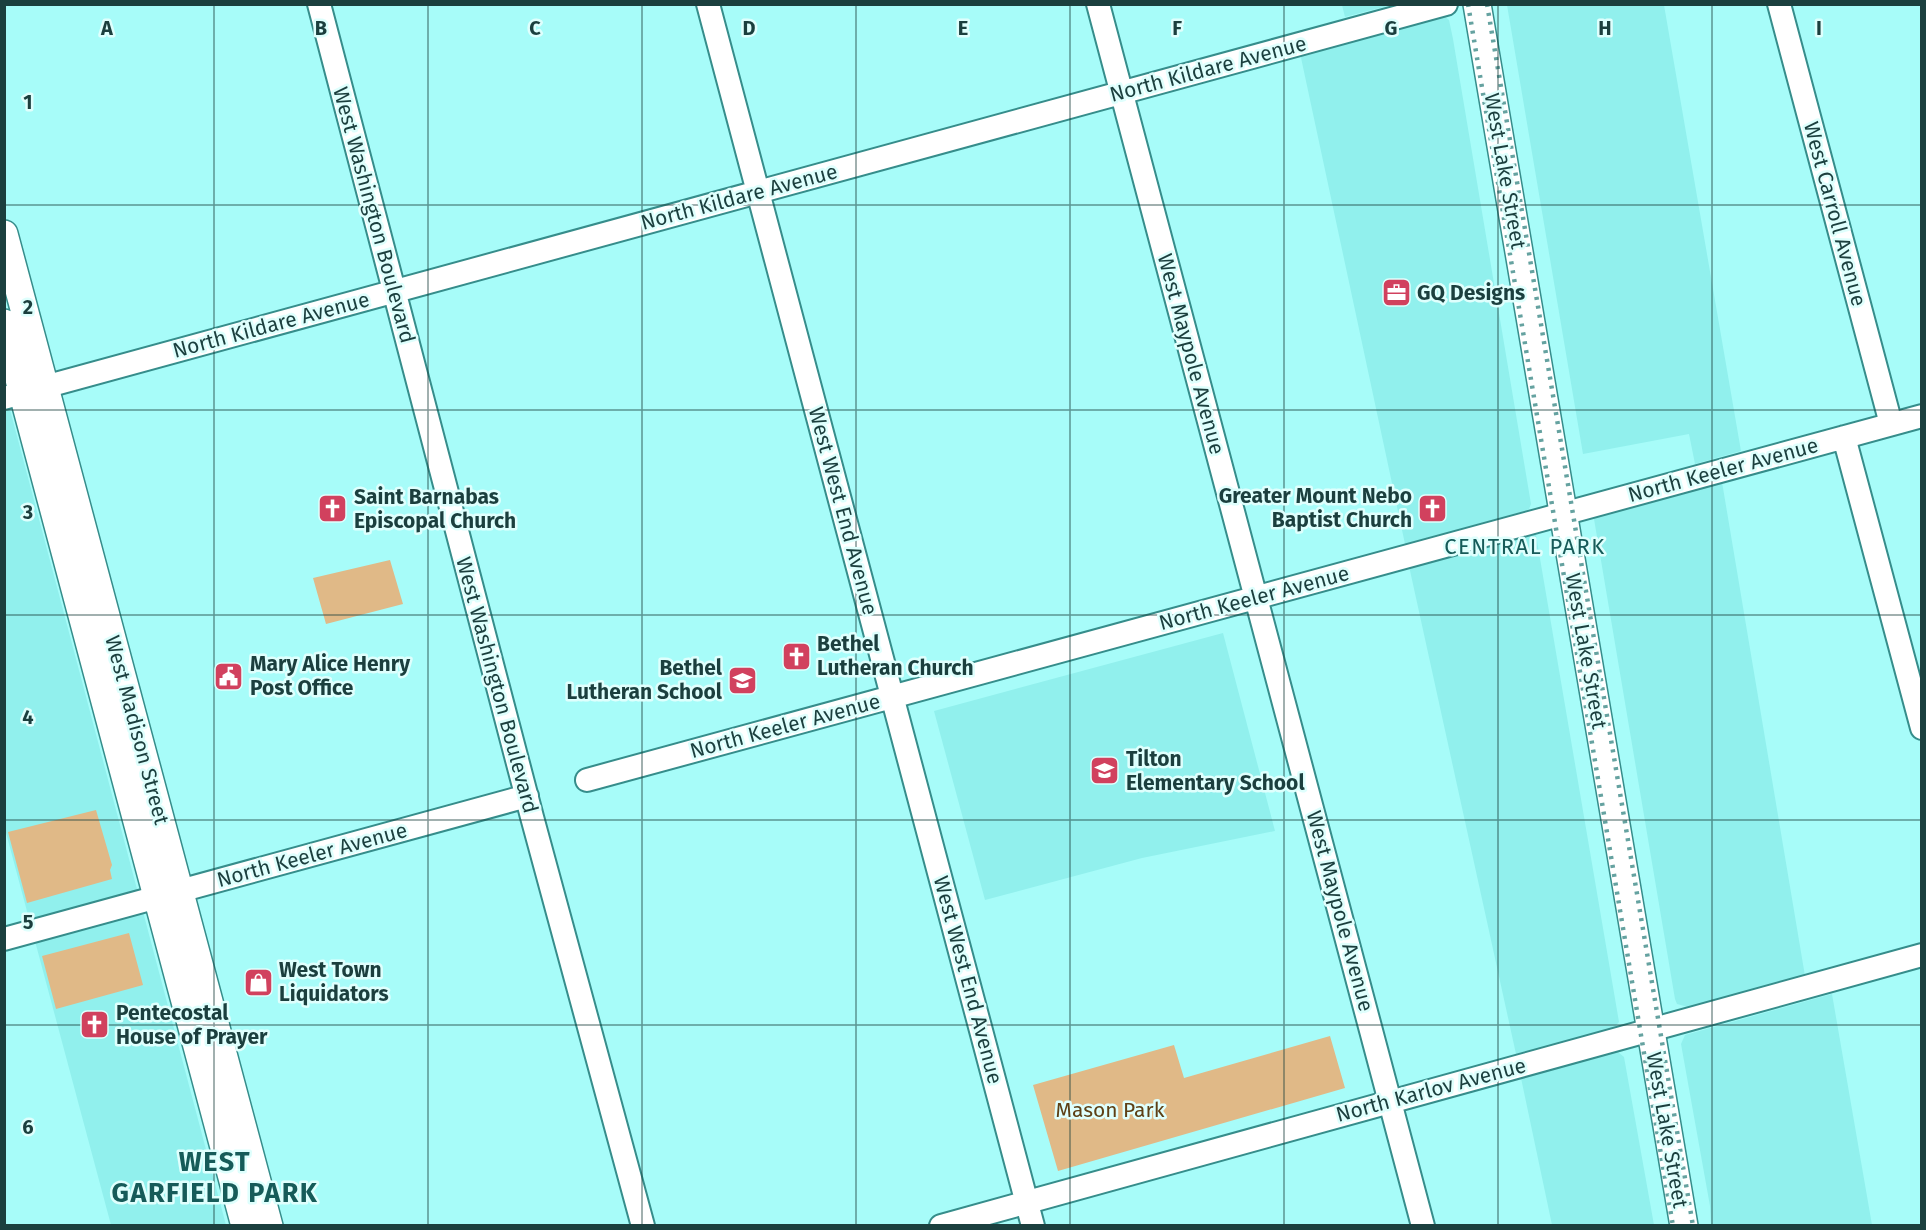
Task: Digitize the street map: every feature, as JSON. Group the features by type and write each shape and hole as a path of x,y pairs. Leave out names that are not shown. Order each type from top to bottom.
{"main road":[{"name":"West Lake Street","path":"1462,4 1563,514 1598,633 1651,1030 1683,1226"},
{"name":"West Lake Street","path":"1477,4 1563,514"},
{"name":"West Lake Street","path":"1494,4 1563,514"},
{"name":"West Madison Street","path":"4,234 26,392"},
{"name":"West Madison Street","path":"4,323 26,392 168,894 269,1226"},
{"name":"West Madison Street","path":"168,894 245,1226"},
{"name":"West Lake Street","path":"1651,1030 1668,1226"},
{"name":"West Lake Street","path":"1651,1030 1700,1226"}],"street":[{"name":"West Washington Boulevard","path":"319,4 526,796 643,1226"},
{"name":"West West End Avenue","path":"708,4 1033,1226"},
{"name":"West Maypole Avenue","path":"1098,4 1424,1226"},
{"name":"North Kildare Avenue","path":"26,392 1446,4"},
{"name":"West Carroll Avenue","path":"1779,4 1891,424"},
{"name":"North Keeler Avenue","path":"587,780 1922,416"},
{"path":"1844,437 1922,728"},
{"name":"North Keeler Avenue","path":"4,939 526,796"},
{"name":"North Karlov Avenue","path":"941,1226 1922,955"}],"shaded area":[{"path":"1342,4 1391,5 1345,17"},
{"path":"1507,5 1664,5 1741,451 1695,464 1689,434 1583,454"},
{"path":"1443,15 1449,20 1453,39 1531,504 1525,511 1405,544 1300,53"},
{"path":"4,387 226,1225 111,1225 5,829"},
{"path":"1722,482 1805,976 1688,1007 1677,1004 1675,999 1594,517"},
{"path":"1533,533 1536,535 1619,1022 1614,1028 1516,1054 1409,566"},
{"name":"Tilton Elementary School","path":"1223,633 1275,831 1142,858 985,900 934,711"},
{"path":"1832,994 1872,1225 1711,1225 1710,1206 1681,1044 1685,1035"},
{"path":"1618,1052 1624,1057 1654,1225 1552,1225 1521,1078"}],"green space":[{"path":"390,560 403,604 326,624 313,578"},
{"path":"96,810 112,865 110,870 112,879 27,903 8,832"},
{"path":"129,933 143,985 56,1009 42,956"},
{"name":"Mason Park","path":"1330,1036 1345,1088 1058,1171 1033,1085 1174,1045 1184,1078"}],"railway":[{"path":"1468,4 1673,1226"},
{"path":"1487,4 1693,1226"}],"place":[{"name":"GQ Designs","path":"1396,293"},
{"name":"Greater Mount Nebo Baptist Church","path":"1433,508"},
{"name":"Saint Barnabas Episcopal Church","path":"333,509"},
{"name":"Bethel Lutheran Church","path":"796,656"},
{"name":"Mary Alice Henry Post Office","path":"229,676"},
{"name":"Bethel Lutheran School","path":"743,680"},
{"name":"Tilton Elementary School","path":"1105,771"},
{"name":"West Town Liquidators","path":"258,982"},
{"name":"Pentecostal House of Prayer","path":"95,1025"}],"district":[{"name":"CENTRAL PARK","path":"1525,546"},
{"name":"WEST GARFIELD PARK","path":"215,1178"}]}
